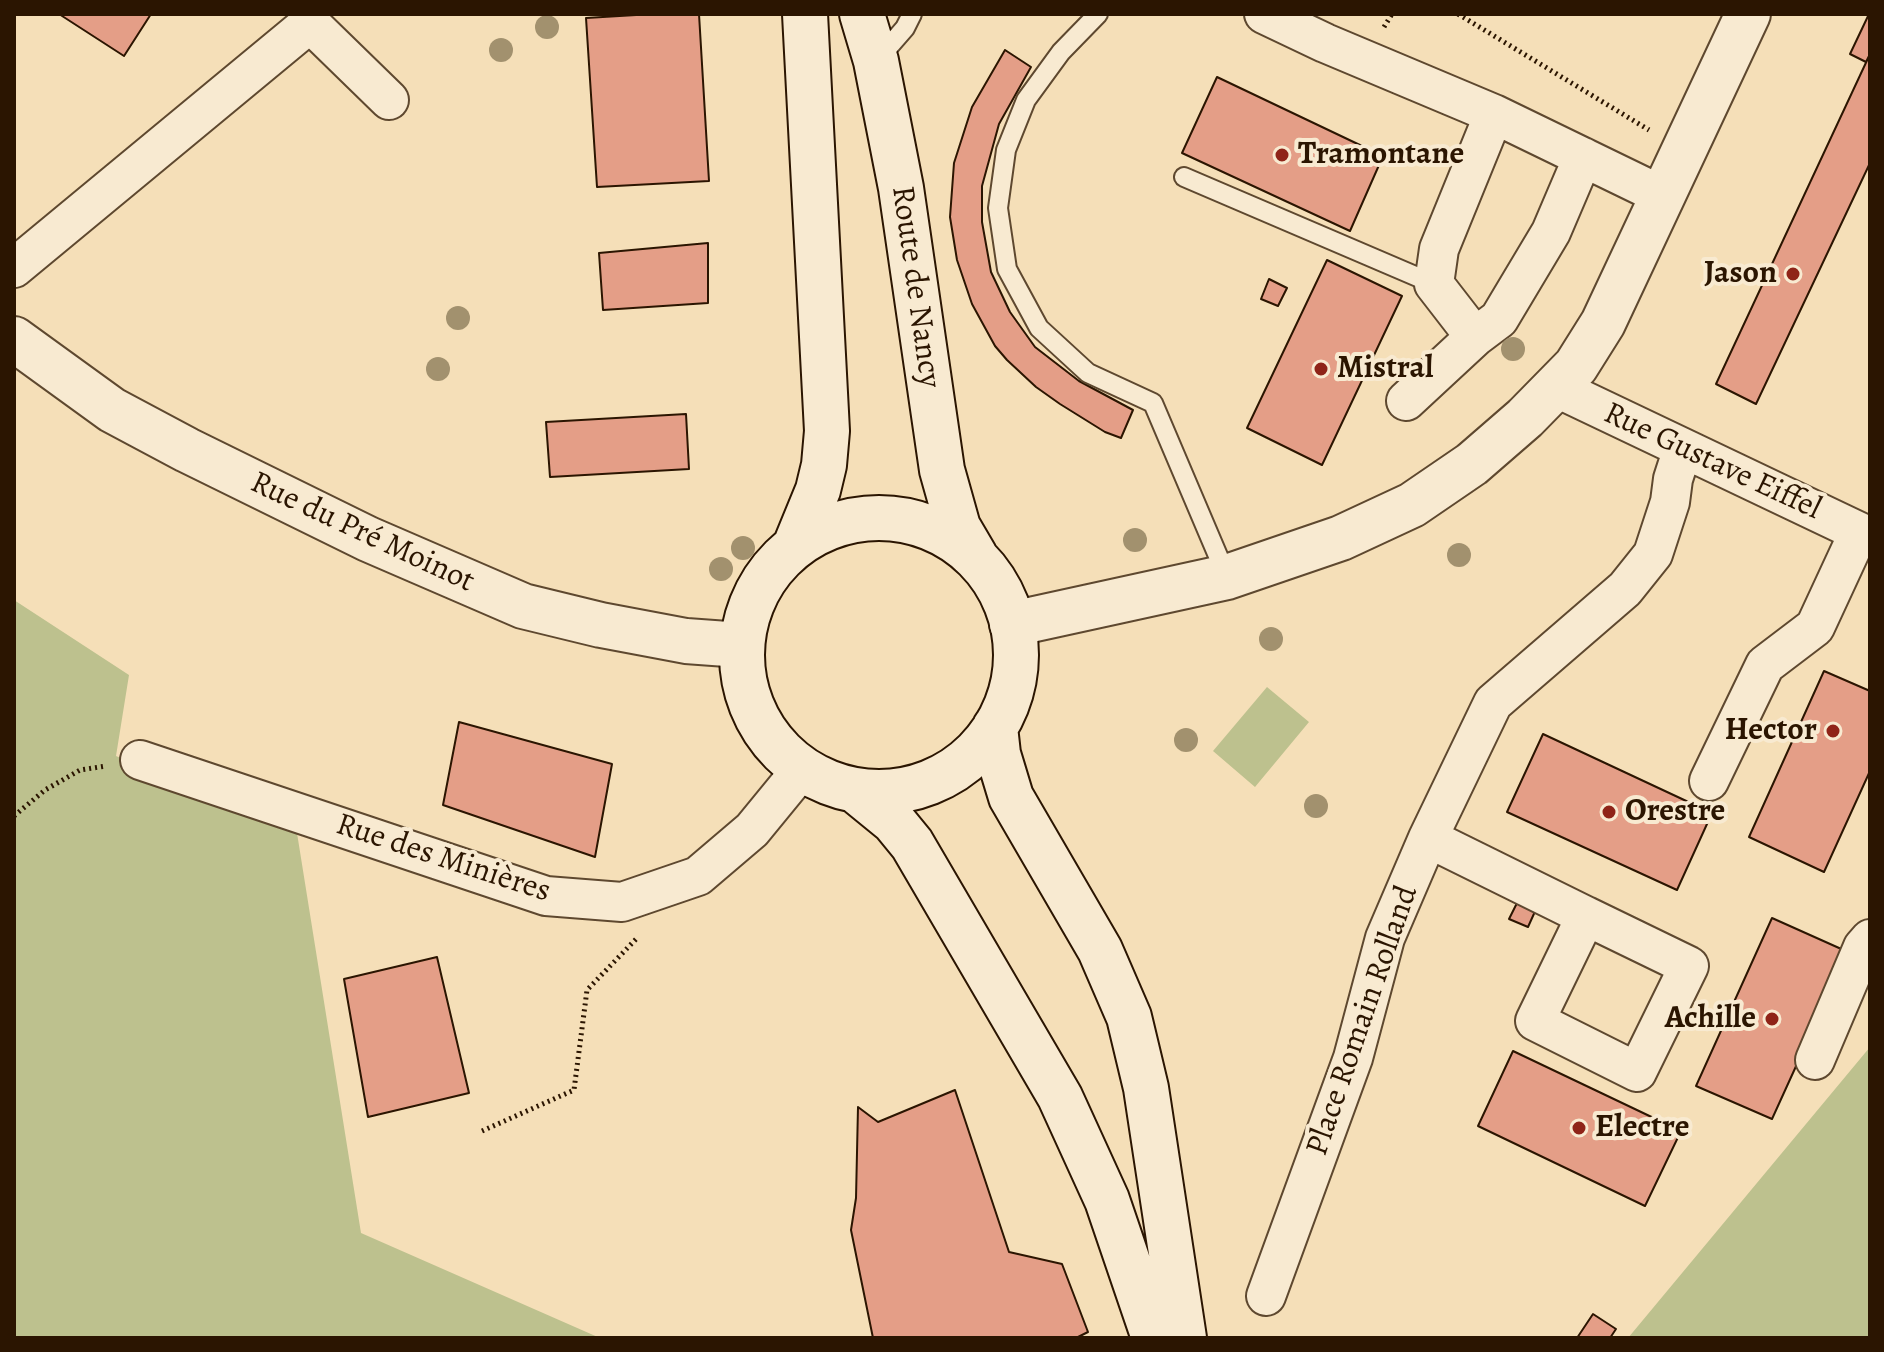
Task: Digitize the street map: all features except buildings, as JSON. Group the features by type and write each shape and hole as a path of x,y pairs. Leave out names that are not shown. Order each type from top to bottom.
{"main road":[{"path":"795,546 818,490 827,431 805,14"},
{"name":"Route de Nancy","path":"862,14 876,61 901,188 942,470 958,527 975,556"},
{"path":"1012,624 1227,577 1341,538 1412,505 1472,464 1525,418 1576,366 1603,323 1748,14"},
{"name":"Rue du Pré Moinot","path":"14,339 112,410 187,450 368,539 523,606 686,641 741,645"},
{"path":"886,517 934,529 975,556 992,576 1004,600 1016,651 1014,678 1007,703 979,749 959,767 936,780 910,789 884,793 856,791 828,783 802,769 775,745 755,715 744,681 741,645 750,607 768,573 795,546 838,523 886,517"},
{"path":"995,727 998,754 1011,797 1100,950 1129,1017 1146,1088 1184,1338"},
{"path":"856,791 894,822 912,844 1060,1097 1107,1200 1154,1338"}],"street":[{"path":"1264,14 1494,114 1663,196"},
{"path":"14,268 310,23 389,100"},
{"path":"1475,337 1434,284 1439,249 1494,114"},
{"path":"1406,401 1499,319 1551,232 1583,157"},
{"name":"Rue Gustave Eiffel","path":"1555,387 1865,534"},
{"name":"Place Romain Rolland","path":"1266,1296 1353,1058 1385,938 1428,838 1493,703 1625,589 1653,554 1683,448"},
{"path":"1709,781 1765,665 1815,627 1865,534"},
{"name":"Rue des Minières","path":"140,760 546,896 622,902 698,876 752,830 802,769"},
{"path":"1428,838 1586,916"},
{"path":"1815,1060 1863,947 1870,939"}],"lane":[{"path":"876,61 905,28 912,14"},
{"path":"1098,14 1061,52 1026,100 1006,150 998,208 1007,269 1039,328 1078,364 1088,373 1153,403 1227,577"},
{"path":"1184,177 1434,284"}],"path":[{"path":"1458,14 1684,151"},
{"path":"14,816 45,790 80,770 140,760"},
{"path":"482,1131 574,1090 587,990 642,933"}],"green space":[{"path":"14,600 129,675 116,756 297,833 361,1233 600,1338 14,1338"},
{"path":"1267,687 1309,722 1255,787 1213,751"},
{"path":"1870,1047 1870,1338 1628,1338"}],"place":[{"name":"Tramontane","path":"1282,155"},
{"name":"Jason","path":"1793,274"},
{"name":"Mistral","path":"1321,369"},
{"name":"Hector","path":"1833,731"},
{"name":"Orestre","path":"1609,812"},
{"name":"Achille","path":"1772,1019"},
{"name":"Electre","path":"1579,1128"}]}
